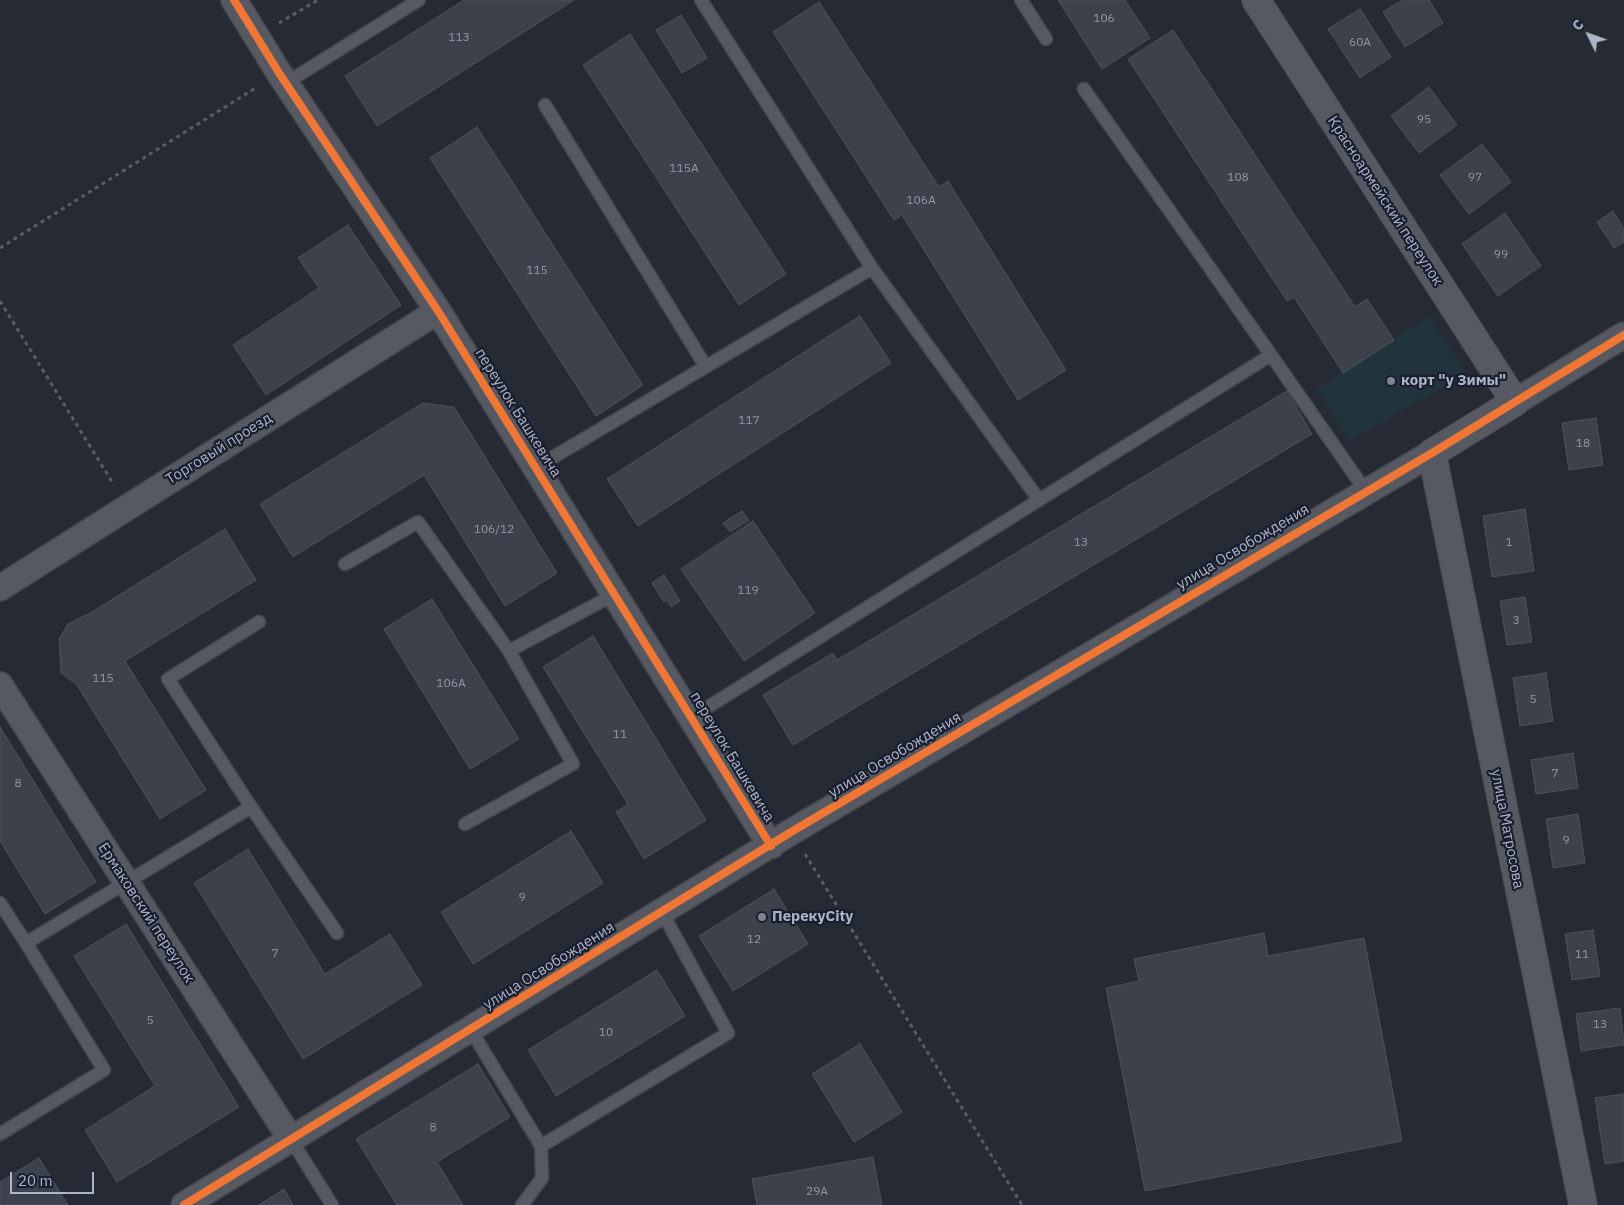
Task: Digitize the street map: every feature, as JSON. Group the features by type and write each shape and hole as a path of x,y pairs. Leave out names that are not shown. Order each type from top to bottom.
{"street":[{"name":"переулок Башкевича","path":"234,0 282,78 438,311 692,717 770,846"},
{"name":"Красноармейский переулок","path":"1265,3 1516,402"},
{"name":"Торговый проезд","path":"0,588 438,311"},
{"name":"улица Освобождения","path":"184,1205 792,832 1365,490 1432,453 1624,335"},
{"name":"улица Матросова","path":"1432,453 1583,1205"},
{"name":"Ермаковский переулок","path":"0,685 292,1140"}],"lane":[{"path":"282,78 419,0"},
{"path":"702,0 872,268 1039,500"},
{"path":"1022,0 1046,39"},
{"path":"1084,89 1365,490"},
{"path":"546,105 706,367"},
{"path":"535,468 872,268"},
{"path":"692,717 1271,355"},
{"path":"345,564 418,522 509,651 573,764 466,824"},
{"path":"509,651 615,594"},
{"path":"259,622 168,678 251,807 337,933"},
{"path":"26,943 251,807"},
{"path":"0,903 104,1070 0,1134"},
{"path":"541,1146 728,1033 662,912"},
{"path":"471,1030 541,1146 542,1178 522,1205"},
{"path":"292,1140 332,1205"}],"path":[{"path":"257,36 318,0"},
{"path":"0,248 282,78"},
{"path":"0,301 128,507"},
{"path":"792,832 1022,1205"}],"shaded area":[{"name":"корт \"у Зимы\"","path":"1429,316 1466,373 1349,442 1317,388"}],"building":[{"path":"464,0 574,0 377,126 345,76"},
{"path":"1058,0 1125,0 1150,38 1102,69"},
{"path":"1402,0 1429,0 1443,23 1405,47 1383,12"},
{"path":"819,2 939,187 948,181 1066,370 1018,400 902,215 894,220 773,32"},
{"path":"1360,9 1391,57 1360,78 1328,29"},
{"path":"681,15 707,58 682,73 656,30"},
{"path":"1173,30 1355,307 1367,299 1394,340 1343,373 1294,297 1287,301 1128,59"},
{"path":"630,34 786,274 739,305 583,65"},
{"path":"1429,87 1457,125 1419,153 1391,116"},
{"path":"477,127 643,385 596,416 430,158"},
{"path":"1482,144 1511,182 1469,214 1440,175"},
{"path":"1613,211 1624,229 1624,242 1614,248 1597,222"},
{"path":"1505,213 1541,266 1498,296 1462,244"},
{"path":"348,225 401,305 266,395 233,345 319,288 298,258"},
{"path":"860,316 891,363 638,526 607,479"},
{"path":"1287,391 1312,434 793,745 763,695 833,653 837,660"},
{"path":"423,403 454,407 557,573 505,606 424,475 293,557 260,504"},
{"path":"1596,418 1603,465 1569,470 1562,423"},
{"path":"1525,509 1534,571 1492,577 1483,516"},
{"path":"742,511 749,520 730,532 723,523"},
{"path":"753,521 815,613 744,661 681,569"},
{"path":"225,529 256,580 125,661 206,790 160,819 77,685 61,673 59,639 68,624 92,612"},
{"path":"664,575 680,601 671,607 667,600 664,602 652,583"},
{"path":"1525,597 1532,642 1507,645 1500,601"},
{"path":"432,599 519,739 470,769 384,629"},
{"path":"593,636 706,820 644,859 616,812 628,804 543,667"},
{"path":"1546,673 1553,721 1520,726 1513,678"},
{"path":"0,727 96,882 45,914 0,841"},
{"path":"1573,753 1578,788 1536,794 1531,760"},
{"path":"1578,814 1585,863 1553,868 1546,819"},
{"path":"571,831 603,883 473,964 441,912"},
{"path":"248,849 325,974 390,934 422,985 303,1059 194,883"},
{"path":"774,889 808,944 733,991 699,936"},
{"path":"126,924 239,1107 117,1182 85,1130 155,1086 74,956"},
{"path":"1593,930 1600,976 1572,980 1565,934"},
{"path":"1264,933 1268,956 1364,938 1402,1141 1145,1191 1106,988 1139,981 1134,959"},
{"path":"657,970 685,1016 556,1096 528,1050"},
{"path":"1620,1008 1624,1045 1581,1051 1576,1014"},
{"path":"860,1044 902,1112 854,1142 812,1074"},
{"path":"478,1064 510,1117 437,1162 463,1205 397,1205 356,1139"},
{"path":"1624,1094 1624,1161 1605,1164 1595,1098"},
{"path":"873,1157 882,1205 757,1205 752,1179"},
{"path":"39,1158 68,1205 0,1205 0,1182"},
{"path":"284,1189 293,1205 259,1205"}],"cycle path":[{"path":"234,0 279,73 438,311 771,846"},
{"path":"184,1205 791,832 1432,453 1624,335"}],"place":[{"name":"корт \"у Зимы\"","path":"1391,381"},
{"name":"ПерекуCity","path":"762,917"}]}
